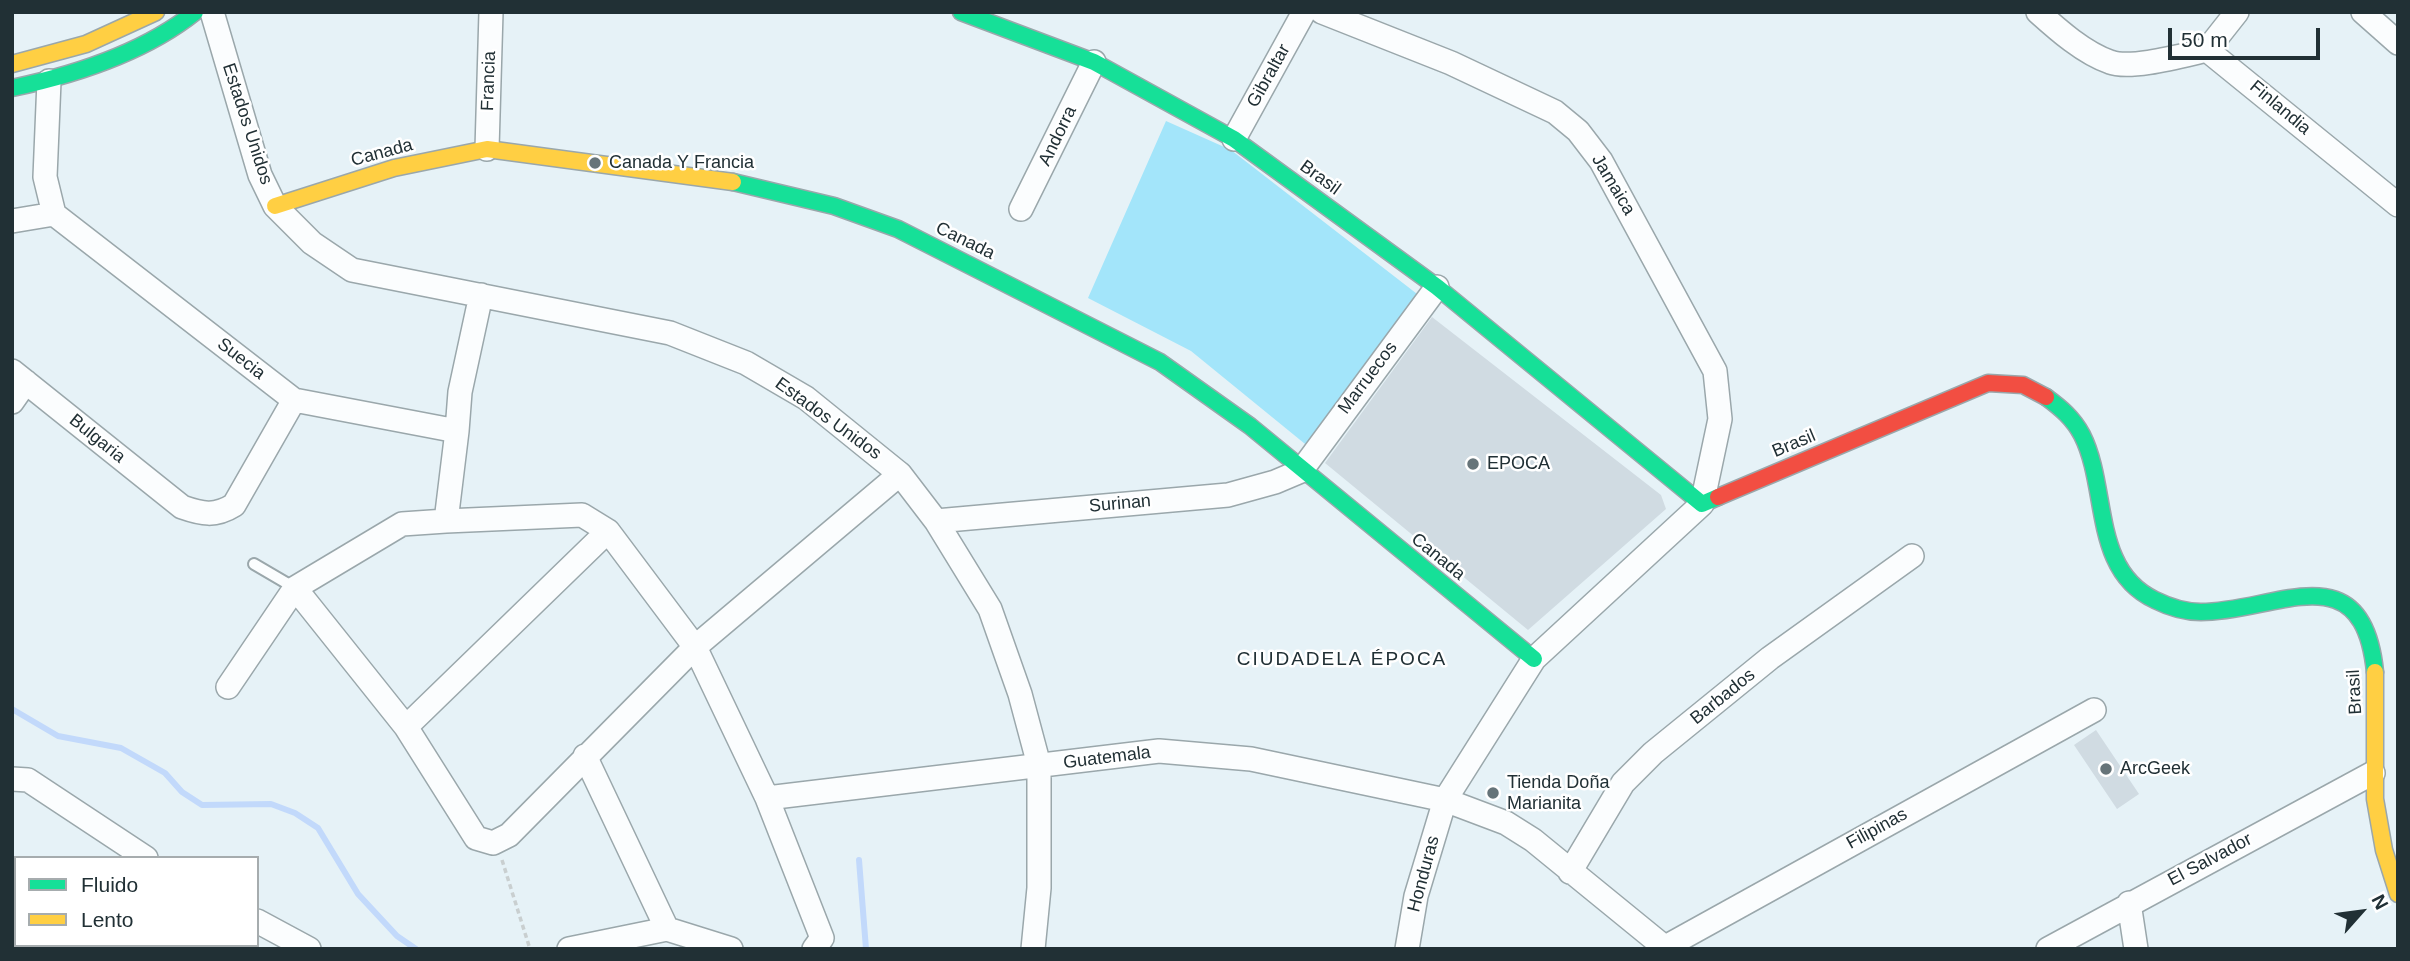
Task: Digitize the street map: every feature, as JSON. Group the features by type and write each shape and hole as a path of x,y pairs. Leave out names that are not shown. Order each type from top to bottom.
{"street":[{"path":"12,64 86,44 156,12"},
{"path":"12,88 49,81 131,48 195,12"},
{"name":"Estados Unidos","path":"212,12 260,175 275,206 312,243 352,271 670,333 746,363 806,398 900,474 936,521 990,609 1020,694 1039,765 1039,888 1033,949"},
{"name":"Francia","path":"487,149 491,12"},
{"name":"Brasil","path":"961,12 1094,62 1234,139 1437,287 1702,504 1988,383 2022,384 2056,401 2074,420 2089,444 2108,549 2125,578 2146,596 2202,613 2295,595 2321,594 2345,604 2364,625 2372,652 2376,696 2374,773 2382,839 2398,894"},
{"name":"Gibraltar","path":"1234,139 1304,12"},
{"name":"Jamaica","path":"1322,12 1451,63 1555,112 1578,131 1594,151 1715,371 1720,419 1702,504"},
{"path":"2038,12 2060,33 2111,63 2152,62 2207,50 2237,12"},
{"path":"2362,12 2398,43"},
{"name":"Finlandia","path":"2207,50 2398,205"},
{"name":"Andorra","path":"1021,209 1094,62"},
{"path":"12,221 54,214 46,177 49,81"},
{"name":"Canada","path":"275,206 394,168 487,149 744,183 834,206 898,229 1160,362 1250,426 1301,471 1534,659"},
{"name":"Suecia","path":"54,214 295,400 457,431"},
{"name":"Marruecos","path":"1301,471 1437,287"},
{"path":"446,522 460,391 481,295"},
{"path":"12,402 19,377"},
{"name":"Bulgaria","path":"19,377 182,507 212,514 221,514 234,505 295,400"},
{"name":"Surinan","path":"936,521 1228,495 1275,482 1301,471"},
{"path":"295,588 406,727 476,838 493,843 509,835 695,647 900,474"},
{"name":"Honduras","path":"1407,949 1416,896 1445,800 1534,659 1702,504"},
{"path":"229,687 295,588 402,524 582,515 608,531 695,647 766,798 822,938 814,949"},
{"path":"406,727 608,531"},
{"name":"Barbados","path":"1570,872 1623,783 1653,753 1770,658 1912,556"},
{"name":"Filipinas","path":"1662,947 2094,710"},
{"name":"Guatemala","path":"766,798 1159,751 1251,759 1445,800 1506,823 1533,840 1662,947"},
{"path":"585,756 667,929"},
{"name":"El Salvador","path":"2048,949 2374,773"},
{"path":"12,779 28,780 143,856"},
{"path":"2129,903 2136,949"},
{"path":"259,922 309,949"},
{"path":"569,949 667,929 731,949"}],"lane":[{"path":"254,564 295,588"}],"path":[{"path":"493,843 503,860 530,949"}],"shaded area":[{"path":"1166,121 1231,150 1421,297 1310,448 1191,351 1088,298"}],"building":[{"name":"EPOCA","path":"1432,317 1661,495 1666,509 1528,630 1325,463"},
{"name":"ArcGeek","path":"2096,730 2139,794 2117,809 2074,745"}],"waterway":[{"path":"12,709 58,736 121,748 165,773 182,792 202,805 271,804 295,813 318,828 358,894 397,936 416,949"},
{"path":"859,860 866,949"}],"traffic: fast":[{"path":"12,88 108,60 154,39 195,12"},
{"path":"961,12 1094,62 1234,139 1437,287 1702,504 1718,497"},
{"path":"733,182 834,206 898,229 1160,362 1250,426 1534,659"},
{"path":"2046,397 2075,423 2082,435 2096,479 2111,549 2120,569 2135,586 2160,603 2195,612 2230,610 2312,596 2334,599 2353,611 2367,634 2375,672"}],"traffic: slow":[{"path":"12,64 86,44 156,12"},
{"path":"275,206 394,168 487,149 733,182"},
{"path":"2375,672 2375,799 2384,850 2398,894"}],"traffic: jam":[{"path":"1718,497 1988,383 2023,385 2046,397"}],"place":[{"name":"Canada Y Francia","path":"595,163"},
{"name":"EPOCA","path":"1473,464"},
{"name":"ArcGeek","path":"2106,769"},
{"name":"Tienda Doña Marianita","path":"1493,793"}],"district":[{"name":"CIUDADELA ÉPOCA","path":"1342,660"}]}
